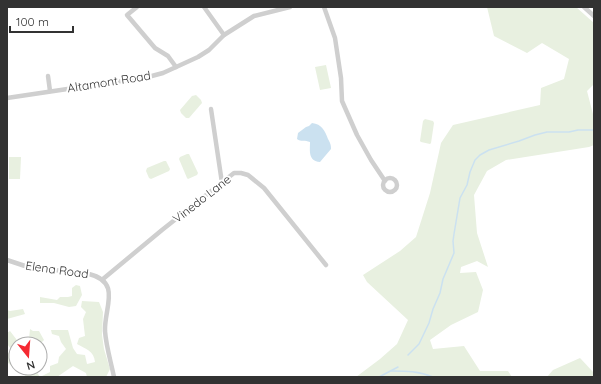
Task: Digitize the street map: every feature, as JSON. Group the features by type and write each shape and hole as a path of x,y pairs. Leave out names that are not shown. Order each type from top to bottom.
{"street":[{"path":"137,7 127,15 155,48 168,56 176,67"},
{"path":"204,7 224,34"},
{"name":"Altamont Road","path":"7,98 148,77 162,73 198,57 209,50 224,34 254,16 290,7"},
{"path":"324,7 335,38 341,78 342,101 364,148 385,181"},
{"path":"584,7 594,16"},
{"path":"48,76 50,91"},
{"path":"211,109 222,182"},
{"name":"Vinedo Lane","path":"102,279 234,173 248,175 264,188 326,265"},
{"name":"Elena Road","path":"7,260 28,267 96,275 102,279 110,292 105,329 114,377"}],"green space":[{"path":"487,7 576,7 594,23 594,84 587,91 594,118 594,145 506,160 487,171 474,195 477,233 488,267 477,261 461,267 460,273 476,272 483,290 478,312 451,325 430,340 433,349 464,346 480,371 508,371 512,377 356,377 397,344 408,320 367,282 363,275 400,251 416,237 430,193 441,143 453,125 540,105 541,88 564,79 569,59 542,43 527,53 494,36"},
{"path":"326,65 331,88 320,90 315,67"},
{"path":"196,95 202,103 189,118 186,118 180,110 192,96"},
{"path":"425,119 433,121 434,123 430,144 420,141 423,121"},
{"path":"189,154 198,173 197,175 188,179 179,159"},
{"path":"9,157 21,157 20,179 9,179"},
{"path":"166,161 170,169 169,171 151,179 149,178 146,171 147,168"},
{"path":"76,285 80,286 82,295 76,306 69,307 54,303 40,303 40,297 57,300 60,297 72,296 72,288"},
{"path":"82,301 99,302 103,312 102,335 104,349 110,369 106,377 87,377 86,373 73,366 57,377 40,377 48,376 50,366 58,363 59,357 66,349 59,336 52,334 51,330 68,330 73,348 77,354 85,355 87,364 95,362 91,353 77,344 79,338 85,336 83,319 86,312 81,307"},
{"path":"23,309 25,314 7,319 7,310"},
{"path":"30,329 33,331 39,331 42,336 29,336"},
{"path":"10,331 14,336 8,336 8,345 7,344 7,333"},
{"path":"7,351 8,352 8,363 7,362"},
{"path":"580,358 594,373 594,377 547,377 553,370"},
{"path":"25,376 39,376 40,377"}],"water":[{"path":"312,123 323,128 331,145 331,149 320,162 313,160 310,155 310,142 297,139 298,133"}],"waterway":[{"path":"408,355 419,344 429,323 440,293 443,279 454,253 453,241 460,198 467,185 475,160 489,150 535,135 547,132 594,130"},
{"path":"379,377 398,367"},
{"path":"391,371 418,372 433,377"}]}
